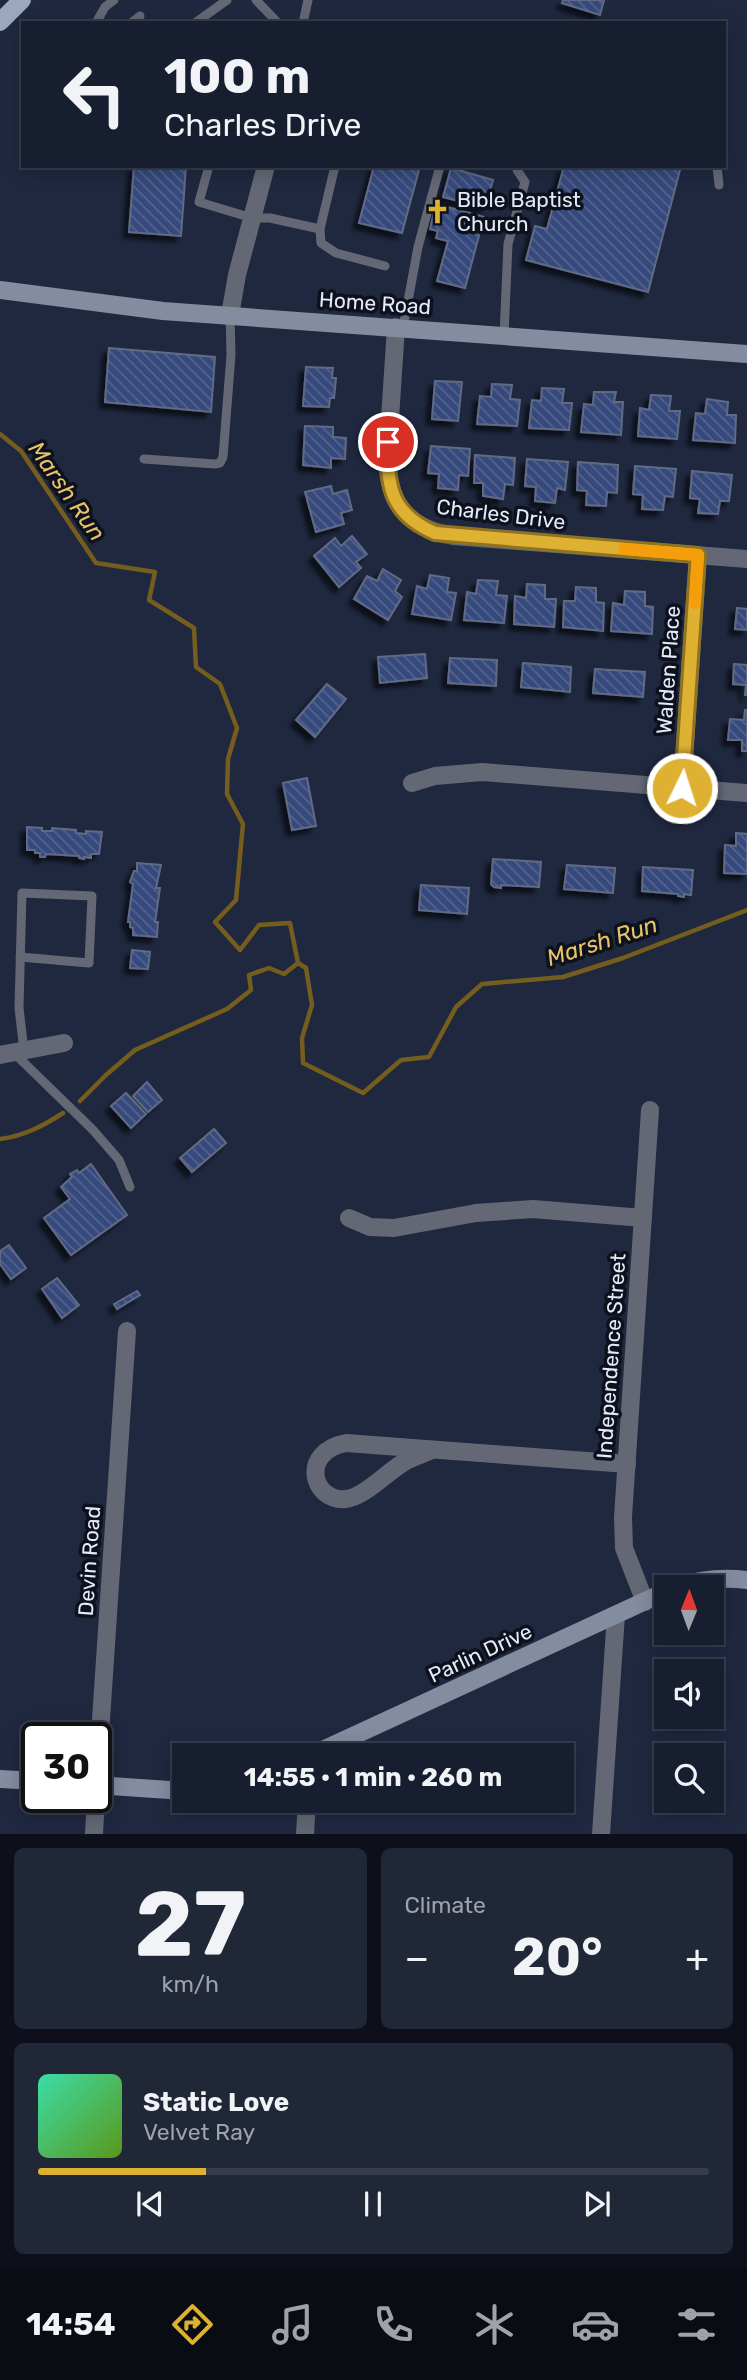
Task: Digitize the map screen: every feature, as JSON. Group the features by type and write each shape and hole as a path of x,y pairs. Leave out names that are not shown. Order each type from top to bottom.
{"main road":[{"path":"0,22 22,0"}],"street":[{"path":"230,315 237,275 265,168"},
{"name":"Home Road","path":"0,290 163,311 747,354"},
{"name":"Charles Drive","path":"400,327 387,464 394,499 405,514 419,526 435,533 453,536 747,559"},
{"name":"Walden Place","path":"682,788 698,555"},
{"path":"412,783 435,776 482,772 747,793"},
{"path":"13,1053 64,1044"},
{"name":"Independence Street","path":"645,1602 624,1548 623,1517 650,1110"},
{"path":"349,1219 370,1227 394,1228 476,1213 533,1209 643,1218"},
{"name":"Devin Road","path":"101,1722 127,1331"},
{"path":"432,1450 405,1461 349,1499 332,1498 322,1489 316,1477 316,1463 323,1452 332,1446 346,1443 627,1464"},
{"path":"724,1579 747,1580"},
{"name":"Parlin Drive","path":"338,1743 654,1598"},
{"path":"601,1834 616,1615"},
{"path":"0,1779 21,1780"},
{"path":"112,1786 172,1790"},
{"name":"Devin Road","path":"94,1834 95,1813"},
{"path":"305,1834 306,1813"}],"lane":[{"path":"97,21 105,7 114,0"},
{"path":"198,21 227,0"},
{"path":"256,0 276,21"},
{"path":"303,21 308,0"},
{"path":"208,168 199,202 252,218 270,218 320,229"},
{"path":"335,168 320,229 321,243 328,250 385,266"},
{"path":"400,327 439,168"},
{"path":"504,336 508,244 525,182 518,168"},
{"path":"717,168 719,185"},
{"path":"144,459 220,463 223,457 231,355 230,315"},
{"path":"20,957 89,962 92,896 22,892 20,957 19,1007 13,1053 93,1130 119,1160 130,1187"}],"building":[{"path":"563,0 604,0 600,15 562,3"},
{"path":"134,168 186,168 181,236 129,232"},
{"path":"373,168 419,168 402,233 359,223"},
{"path":"451,168 493,180 485,208 443,197"},
{"path":"563,168 680,168 648,292 526,260 535,226 547,229"},
{"path":"436,204 484,217 465,288 437,281 448,241 436,238 438,231 430,229"},
{"path":"109,348 215,357 211,412 105,402"},
{"path":"306,367 333,368 332,378 336,378 334,398 330,398 329,407 303,406"},
{"path":"435,381 462,382 458,421 432,419"},
{"path":"492,384 512,385 510,399 520,400 517,426 477,424 480,396 491,397"},
{"path":"542,388 564,389 562,403 572,403 569,430 529,428 532,400 541,401"},
{"path":"594,392 616,392 614,402 623,402 621,435 581,432 584,404 593,405"},
{"path":"651,395 671,396 669,411 680,411 677,439 638,436 640,408 649,410"},
{"path":"707,399 728,402 727,415 736,415 735,443 693,440 696,413 705,414"},
{"path":"305,426 333,427 333,437 346,438 345,459 331,458 331,468 303,465"},
{"path":"431,446 470,449 468,476 459,475 458,490 438,488 439,474 428,473"},
{"path":"475,455 515,458 513,485 505,484 503,499 483,496 483,483 474,483"},
{"path":"527,459 568,462 565,490 557,488 555,503 535,501 536,487 525,486"},
{"path":"578,462 618,465 617,493 607,492 606,506 586,505 587,491 577,490"},
{"path":"635,466 676,469 673,497 665,496 663,510 642,509 643,495 633,494"},
{"path":"692,471 732,475 729,501 720,501 718,514 698,513 700,499 690,498"},
{"path":"331,486 333,494 347,490 352,510 341,513 344,524 316,532 305,492"},
{"path":"352,536 367,554 356,562 361,568 339,587 314,556 335,538 341,546"},
{"path":"383,569 401,580 395,591 402,597 388,620 354,599 367,576 377,581"},
{"path":"430,575 449,578 447,592 456,593 451,620 412,614 417,586 427,589"},
{"path":"478,580 498,581 496,595 507,596 504,623 464,620 467,592 476,594"},
{"path":"527,584 545,585 545,599 556,599 554,627 514,624 515,596 526,598"},
{"path":"576,587 596,588 596,602 604,603 603,631 563,627 564,601 575,601"},
{"path":"625,591 645,592 645,606 653,607 652,634 611,631 613,603 624,605"},
{"path":"737,608 747,609 747,630 735,629"},
{"path":"425,654 427,678 380,683 378,657"},
{"path":"450,658 497,660 496,686 448,683"},
{"path":"523,663 571,667 570,692 521,687"},
{"path":"734,664 747,665 747,695 746,685 733,684"},
{"path":"595,669 645,672 643,697 593,693"},
{"path":"327,684 346,699 315,737 296,720"},
{"path":"745,710 747,751 742,751 742,740 728,740 730,719 744,720"},
{"path":"307,778 316,826 292,830 283,783"},
{"path":"27,827 42,828 42,831 52,831 52,828 76,830 76,833 86,834 86,831 102,832 99,854 91,854 91,858 84,859 79,856 46,854 45,857 40,857 40,853 35,853 35,850 27,850"},
{"path":"736,833 747,834 747,874 724,873 725,845 736,846"},
{"path":"493,859 541,862 539,887 494,887 491,884"},
{"path":"137,863 161,865 156,888 160,888 155,922 158,922 157,937 133,935 133,928 128,922 133,884 130,882 134,871 137,871"},
{"path":"567,865 615,868 613,893 564,889"},
{"path":"643,867 693,870 691,895 684,894 684,897 678,894 642,891"},
{"path":"421,885 469,888 467,914 419,910"},
{"path":"132,950 150,952 148,969 130,968"},
{"path":"147,1082 162,1100 148,1112 133,1096"},
{"path":"126,1093 146,1114 131,1128 111,1106"},
{"path":"214,1129 226,1143 192,1172 180,1158"},
{"path":"91,1164 127,1215 71,1255 44,1218 70,1199 61,1187 72,1177 70,1174 77,1170 79,1173"},
{"path":"9,1245 26,1268 11,1279 0,1264 0,1251"},
{"path":"57,1278 79,1305 62,1318 42,1289"},
{"path":"137,1291 140,1295 117,1309 114,1304"}],"waterway":[{"name":"Marsh Run","path":"0,434 21,451 96,563 155,572 149,600 194,628 196,667 220,684 237,728 228,759 227,794 243,824 236,900 215,922 240,950 259,925 290,923 298,963 306,968 312,1005 302,1038 303,1063 363,1093 401,1060 429,1057 456,1007 482,984 563,977 623,958 747,910"},
{"path":"80,1101 135,1050 227,1009 251,990 249,975 269,968 284,974 298,963"},
{"path":"0,1139 33,1130 63,1113"}],"slow traffic":[{"path":"624,549 698,555 695,603"}],"place":[{"name":"Bible Baptist Church","path":"437,211"}],"route":[{"path":"388,442 387,464 394,499 405,514 419,526 435,533 698,555 682,788"}]}
